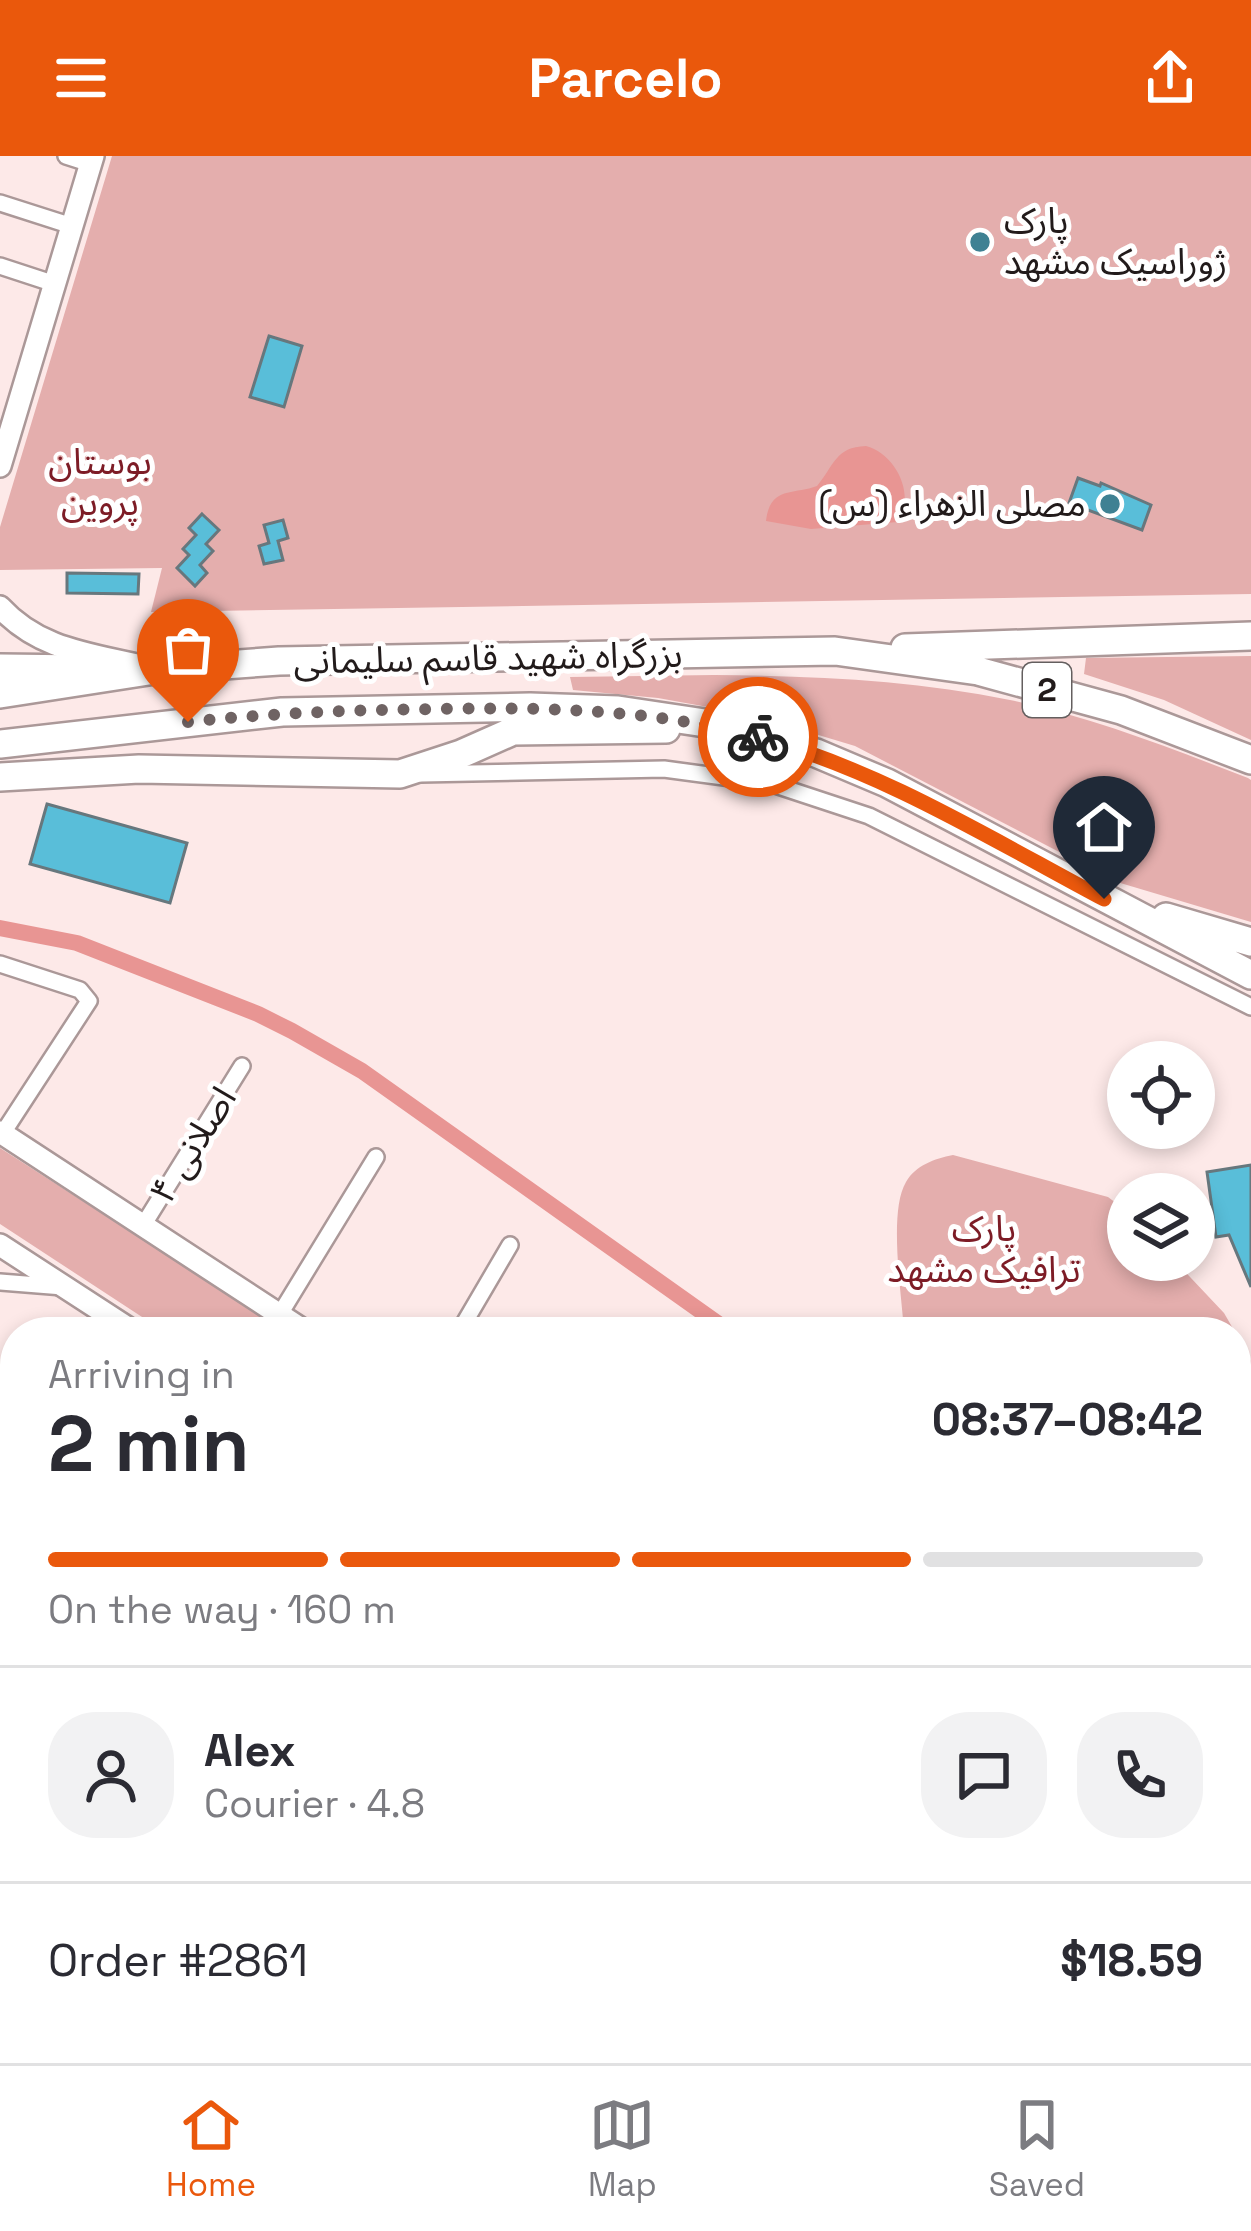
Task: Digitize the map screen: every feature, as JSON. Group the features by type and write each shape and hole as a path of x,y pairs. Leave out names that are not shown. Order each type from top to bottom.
{"highway":[{"path":"835,651 1251,636"},
{"name":"بزرگراه شهید قاسم سلیمانی","path":"0,694 155,670 279,662 835,651 978,671 1121,710 1251,760"},
{"path":"0,668 155,670"},
{"name":"بزرگراه شهید قاسم سلیمانی","path":"0,744 282,712 618,710 705,723 816,753 887,783 1104,899"},
{"path":"0,777 139,769 400,774 513,731 649,731 705,723"},
{"path":"1104,899 1251,942"},
{"path":"1104,899 1251,974"}],"main road":[{"path":"0,466 11,397 55,284 92,160"},
{"path":"0,607 21,630 56,645 155,670"},
{"path":"2,1132 284,1317"},
{"path":"0,1245 111,1317"}],"street":[{"path":"66,156 92,160"},
{"path":"0,203 72,226"},
{"path":"0,266 55,284"},
{"path":"400,774 664,769 769,783 869,816 1251,1007"},
{"path":"0,964 80,990 89,1000 2,1132"},
{"name":"اصلانی ۴","path":"144,1224 242,1066"},
{"path":"280,1314 376,1157"},
{"path":"468,1317 510,1245"},
{"path":"0,1282 64,1287"}],"green space":[{"name":"بوستان پروین","path":"112,156 1251,156 1251,594 151,612 162,568 0,570 0,527"},
{"path":"1251,656 1251,740 1164,700 1084,674 1086,658"},
{"path":"570,677 863,680 1010,700 1101,724 1248,778 1251,922 1117,882 855,746 752,715 658,698 573,690"},
{"path":"0,1148 264,1317 142,1317 0,1224"},
{"name":"پارک ترافیک مشهد","path":"953,1155 1107,1197 1107,1281 1194,1281 1226,1317 903,1317 898,1213 906,1182 915,1171"}],"shaded area":[{"path":"866,446 886,457 900,477 905,500 898,522 811,529 766,521 778,497 817,486 841,454"}],"building":[{"path":"269,336 302,346 284,407 250,397"},
{"name":"مصلی الزهراء (س)","path":"1078,478 1151,505 1142,530 1069,503"},
{"path":"202,514 219,530 206,544 213,551 200,565 207,573 195,586 177,568 189,555 183,549 196,535 189,528"},
{"path":"283,520 288,538 278,541 283,560 264,564 259,546 269,543 264,525"},
{"path":"67,573 139,574 138,594 67,593"},
{"path":"47,804 187,843 170,903 30,864"},
{"path":"1251,1165 1251,1287 1229,1235 1216,1237 1215,1173 1207,1172"}],"waterway":[{"path":"0,928 77,943 292,1031 362,1071 709,1317"}],"way so far":[{"path":"188,722 282,712 530,707 618,710 705,723 758,737"}],"place":[{"name":"پارک ژوراسیک مشهد","path":"980,242"},
{"name":"مصلی الزهراء (س)","path":"1110,504"}],"route":[{"path":"758,737 816,753 887,783 1104,899"}]}
